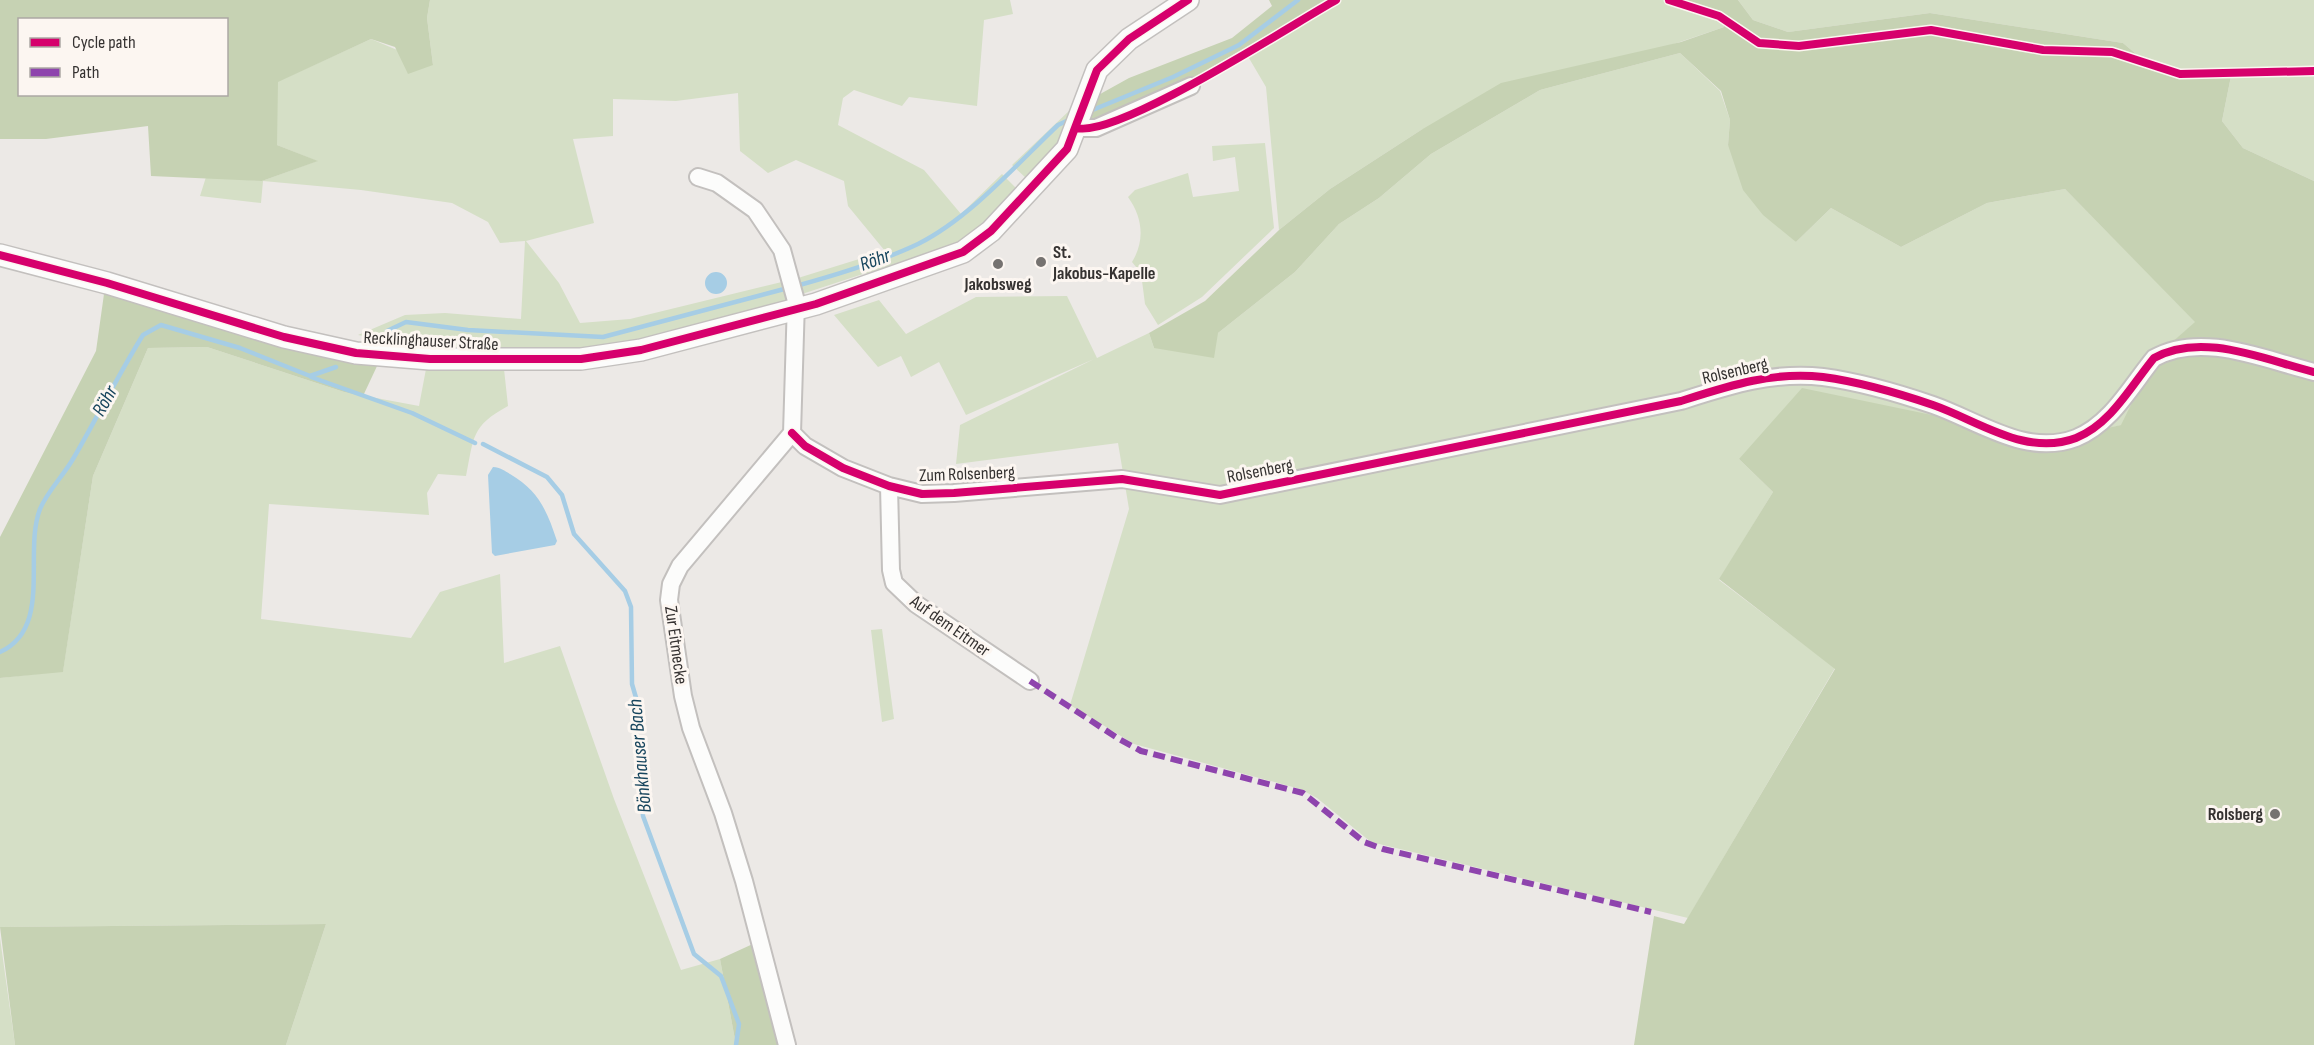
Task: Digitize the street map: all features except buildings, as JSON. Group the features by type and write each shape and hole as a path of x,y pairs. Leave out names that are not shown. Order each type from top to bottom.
{"main road":[{"name":"Recklinghauser Straße","path":"0,255 107,284 284,338 356,352 394,357 581,359 613,356 796,305 963,252 992,231 1067,149 1097,70 1112,54 1149,24 1188,0"}],"street":[{"path":"1077,127 1096,128 1191,86"},
{"path":"698,177 717,183 733,193 764,219 782,250 792,280 796,305 792,433"},
{"name":"Rolsenberg","path":"1122,479 1220,495 1659,405 1728,386 1782,376 1825,378 1889,390 1936,406 2012,438 2033,443 2054,443 2085,434 2102,422 2154,358 2164,352 2212,347 2314,372"},
{"name":"Zum Rolsenberg","path":"792,433 801,443 826,459 889,486 931,495 1122,479"},
{"name":"Zur Eitmecke","path":"787,1045 760,940 723,813 691,728 680,677 669,591 680,566 792,433"},
{"name":"Auf dem Eitmer","path":"889,486 891,570 894,584 924,609 1030,681"}],"green space":[{"path":"0,0 360,0 281,80 371,39 433,65 427,18 430,0 1010,0 1013,14 984,20 977,106 909,97 902,106 854,90 843,98 838,125 924,170 961,214 1002,174 1017,189 989,220 954,246 898,267 863,274 802,294 798,278 885,251 848,206 844,181 796,160 768,173 740,151 738,93 676,101 613,99 613,136 573,139 594,223 526,241 559,283 580,323 630,319 786,281 791,301 651,340 573,351 512,352 450,348 358,335 405,315 445,313 521,319 525,241 500,243 488,222 452,203 361,190 263,181 261,203 200,196 206,177 262,181 317,161 277,145 228,96 228,18 18,18"},
{"path":"0,0 430,0 427,18 433,65 408,74 395,47 371,39 278,82 277,145 318,161 262,181 151,176 148,126 46,139 0,139"},
{"path":"1269,0 1327,0 1185,83 1087,126 1093,98 1129,78 1232,38 1272,6"},
{"path":"1327,0 1671,0 1719,16 1724,27 1421,130 1330,189 1279,230 1266,87 1243,48"},
{"path":"1671,0 1738,0 1753,20 1788,32 1930,13 2123,43 2155,70 2179,76 2231,76 2222,121 2243,148 2314,181 2314,1045 1634,1045 1654,916 1684,924 1835,669 1719,579 1773,492 1739,459 1802,388 2052,440 2121,425 2154,358 2195,322 2065,189 1987,203 1901,247 1831,208 1796,242 1763,215 1743,190 1728,145 1730,120 1721,91 1680,53 1540,90 1431,154 1379,198 1339,224 1295,272 1218,333 1214,358 1154,348 1149,333 1205,301 1279,230 1330,189 1421,130 1501,83 1681,42 1724,27 1719,16"},
{"path":"1738,0 2314,0 2314,181 2243,148 2222,121 2231,76 2179,77 2155,70 2123,43 1930,13 1788,32 1753,20"},
{"path":"1680,53 1720,91 1730,120 1728,145 1796,242 1831,208 1901,247 1987,203 2065,189 2196,322 2154,358 2122,425 2052,440 1739,459 1773,492 1719,580 1835,668 1688,918 1371,842 1317,798 1300,789 1134,744 1070,705 1129,509 1118,443 956,464 960,425 1094,359 966,415 939,362 911,377 901,356 878,367 834,315 879,300 906,334 976,297 1067,296 1097,358 1149,333 1154,348 1218,333 1295,272 1339,224 1379,198 1431,154 1540,90"},
{"path":"1070,110 1070,120 1062,139 1049,157 1027,179 1012,165"},
{"path":"1265,143 1274,228 1202,297 1158,325 1145,304 1141,273 1132,262 1139,246 1140,229 1137,213 1128,197 1135,190 1188,173 1193,197 1239,191 1235,157 1213,161 1212,146"},
{"path":"104,294 297,351 357,363 378,364 363,396 344,392 207,347 148,348 93,476 63,672 0,678 0,537 96,351"},
{"path":"207,347 344,392 419,406 426,369 504,369 508,406 487,420 476,434 466,476 438,474 427,493 429,515 269,504 261,619 411,638 440,592 500,574 504,663 560,646 614,799 681,970 720,959 736,1045 286,1045 326,924 0,927 0,678 63,671 93,476 148,348"},
{"path":"882,629 894,719 882,722 871,630"},
{"path":"326,924 286,1045 15,1045 0,927"},
{"path":"0,938 15,1045 0,1045"},
{"path":"755,943 781,1045 736,1045 720,959"}],"water":[{"path":"716,272 724,275 727,283 724,291 716,294 708,291 705,283 708,275"},
{"path":"493,467 502,469 520,481 535,495 550,520 557,541 555,545 495,556 492,553 488,475"}],"waterway":[{"name":"Röhr","path":"1090,111 1173,77 1239,45 1298,0"},
{"name":"Röhr","path":"796,286 889,257 937,233 992,189 1058,125 1071,119"},
{"name":"Röhr","path":"387,331 406,322 468,330 603,337 788,288"},
{"name":"Röhr","path":"0,652 16,641 26,626 34,588 34,547 40,509 73,459 143,335 161,325 240,348 310,376 336,367"},
{"path":"311,377 412,413 475,443"},
{"name":"Bönkhauser Bach","path":"483,444 547,477 562,495 574,534 625,591 631,607 632,684 639,708 636,736 643,816 694,954 721,976 739,1024 736,1045"}],"marked path":[{"path":"1030,681 1141,751 1303,793 1364,842 1383,849 1651,912"}],"cycle path":[{"path":"0,255 107,283 284,337 356,353 430,359 581,359 641,350 816,304 963,252 991,231 1067,149 1097,70 1129,39 1188,0"},
{"path":"1077,128 1098,126 1128,116 1165,98 1336,0"},
{"path":"1669,0 1719,16 1759,43 1799,46 1931,30 2043,50 2112,52 2180,74 2314,71"},
{"path":"792,433 805,446 843,468 889,486 922,494 1122,479 1220,495 1681,401 1733,385 1768,378 1823,377 1865,385 1933,405 2003,435 2039,443 2057,443 2076,438 2100,424 2120,403 2154,358 2173,350 2192,347 2234,350 2314,372"}],"place":[{"name":"St. Jakobus-Kapelle","path":"1041,262"},
{"name":"Jakobsweg","path":"998,264"},
{"name":"Rolsberg","path":"2275,814"}]}
